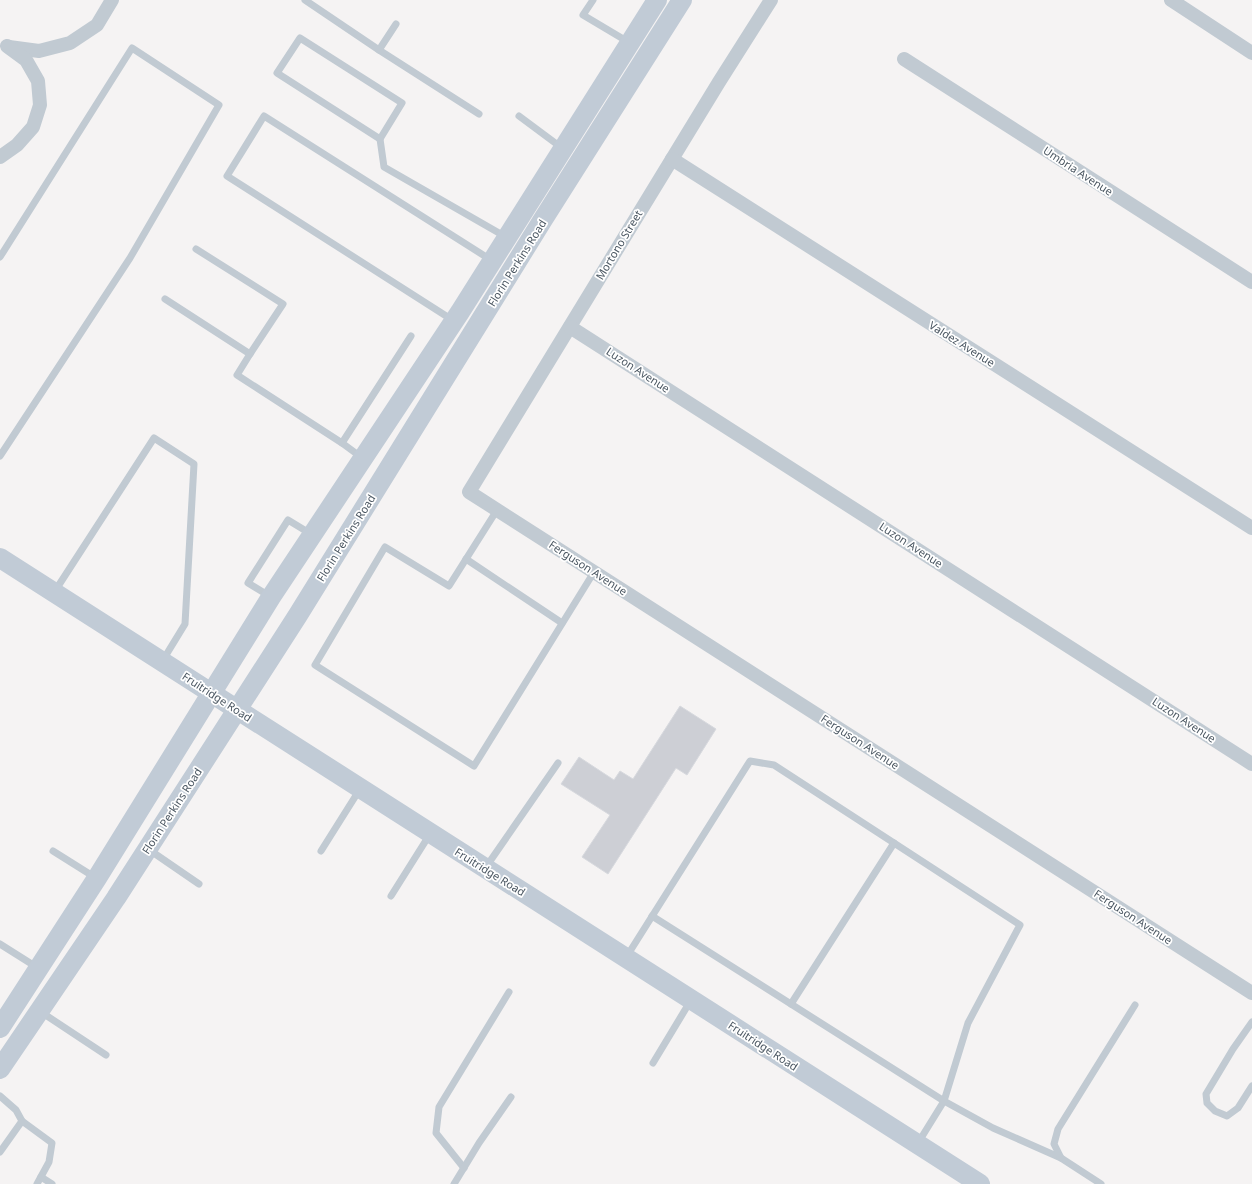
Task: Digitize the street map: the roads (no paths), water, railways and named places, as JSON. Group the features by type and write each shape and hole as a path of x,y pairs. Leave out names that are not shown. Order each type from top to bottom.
{"main road":[{"name":"Florin Perkins Road","path":"0,1028 96,880 210,693 271,597 454,321 492,261 516,243 682,0"},
{"name":"Florin Perkins Road","path":"0,1069 148,849 339,551 516,243 562,148 630,43 651,2"},
{"name":"Fruitridge Road","path":"0,558 626,958 972,1182"},
{"path":"95,928 88,922 87,913 96,880"}],"street":[{"path":"4,44 39,51 70,44 97,24 112,0"},
{"name":"Mortono Street","path":"469,492 719,82 772,0"},
{"path":"1171,0 1252,53"},
{"path":"651,2 671,18"},
{"path":"0,157 17,145 33,127 40,105 38,81 26,60 4,44"},
{"name":"Umbria Avenue","path":"904,59 1252,282"},
{"name":"Valdez Avenue","path":"672,159 1252,528"},
{"name":"Luzon Avenue","path":"570,327 1252,764"},
{"name":"Ferguson Avenue","path":"469,492 1252,993"}],"lane":[{"path":"305,0 379,50 479,114"},
{"path":"593,0 583,15 630,43"},
{"path":"379,50 396,24"},
{"path":"380,138 277,73 300,38 402,103 380,138 384,167 516,243"},
{"path":"0,257 132,48 219,105 130,258 0,456"},
{"path":"454,321 227,176 264,116 492,261"},
{"path":"519,116 562,148"},
{"path":"196,249 283,304 237,375 363,458"},
{"path":"165,299 250,354"},
{"path":"342,443 411,336"},
{"path":"54,592 154,438 194,464 185,624 162,662"},
{"path":"498,510 449,586 385,547 315,665 474,766 594,572"},
{"path":"271,597 248,583 288,520 312,535"},
{"path":"466,559 562,623"},
{"path":"626,958 750,761 774,765 1020,925 968,1023 944,1101 917,1145"},
{"path":"485,868 558,763"},
{"path":"321,851 360,789"},
{"path":"391,896 430,834"},
{"path":"791,1004 894,843"},
{"path":"148,849 199,884"},
{"path":"53,851 96,880"},
{"path":"652,916 944,1101 993,1128 1061,1158 1101,1184"},
{"path":"0,944 38,968"},
{"path":"464,1168 436,1134 439,1107 509,992"},
{"path":"653,1063 691,1000"},
{"path":"1061,1158 1054,1144 1058,1129 1135,1005"},
{"path":"39,1011 106,1055"},
{"path":"1252,1022 1233,1049 1206,1094 1207,1103 1215,1111 1227,1116 1238,1108 1252,1086"},
{"path":"0,1096 16,1110 22,1121 52,1143 49,1162 37,1184"},
{"path":"454,1184 511,1097"},
{"path":"0,1152 22,1121"},
{"path":"41,1176 52,1184"}]}
